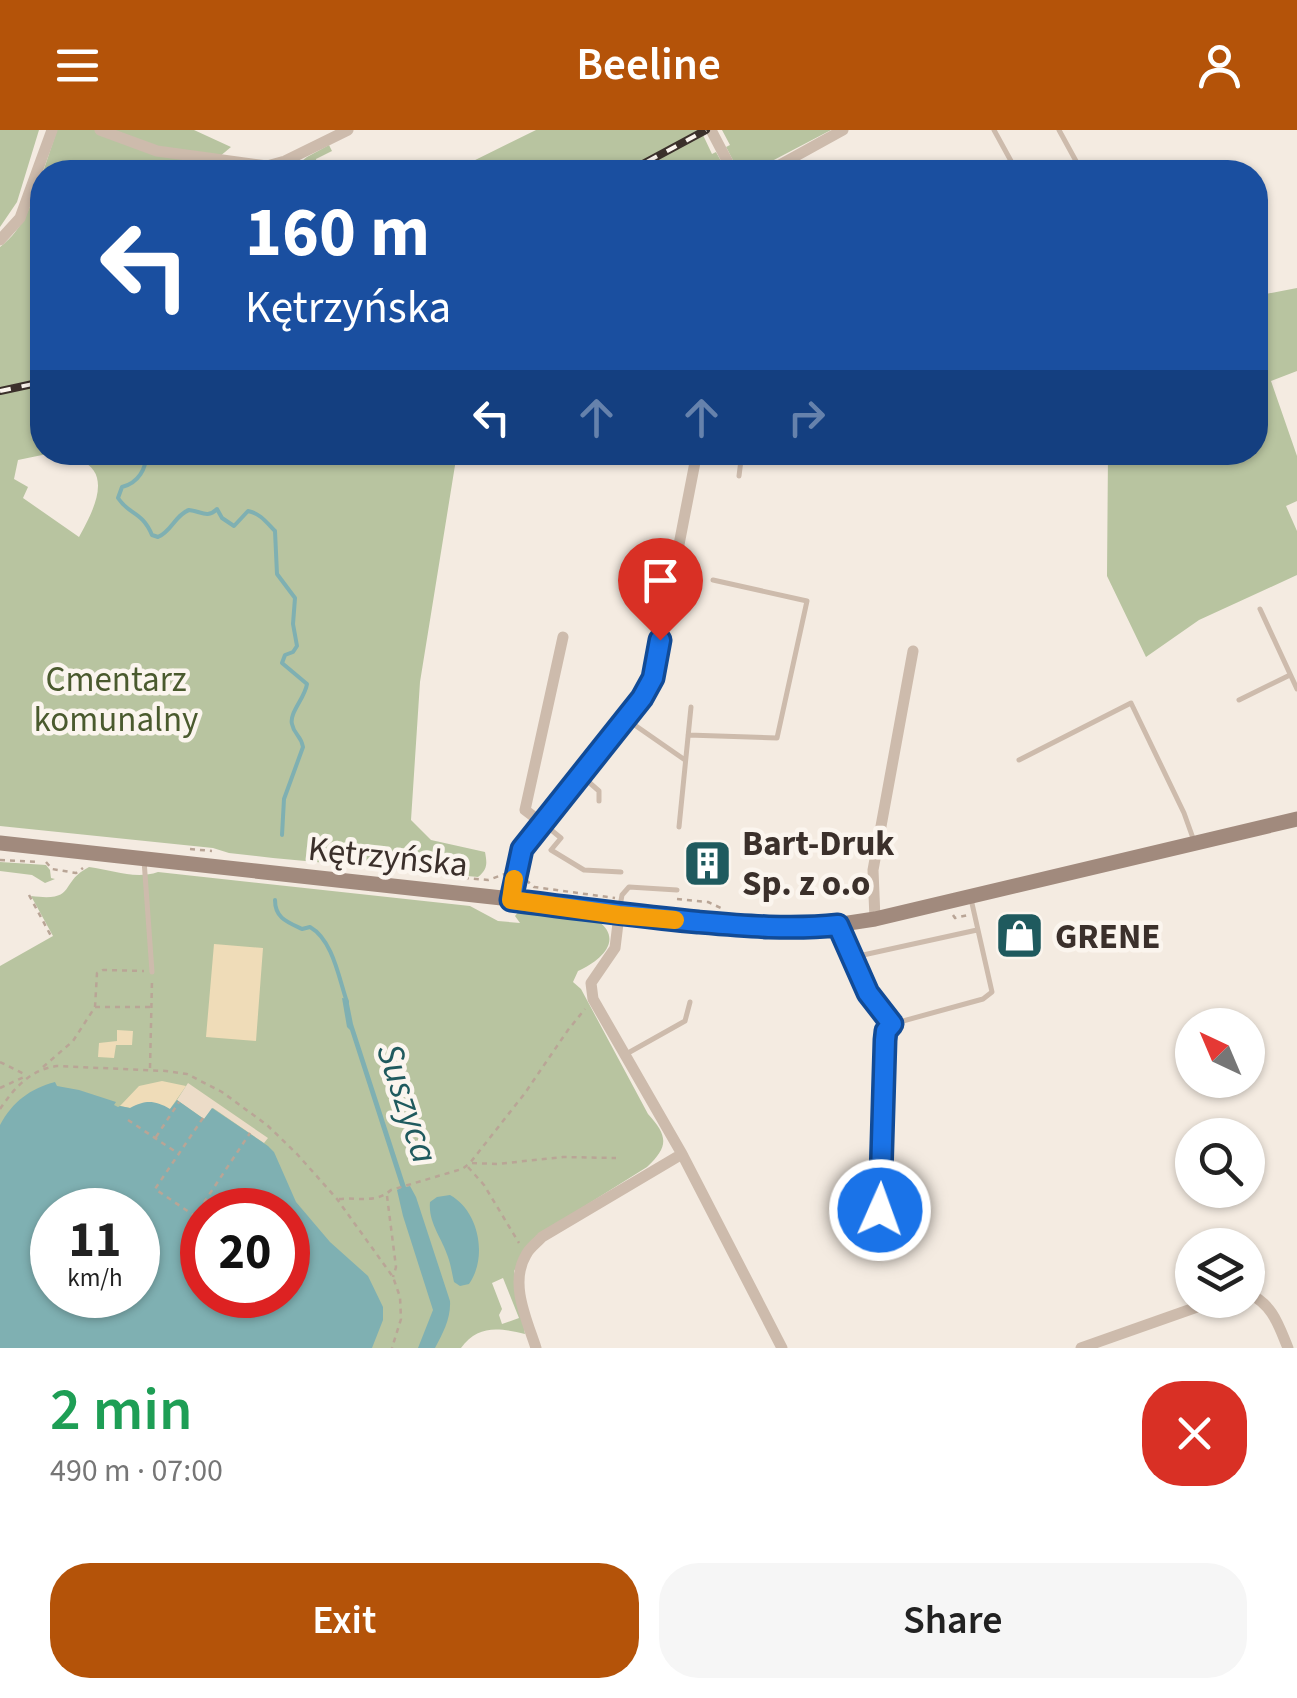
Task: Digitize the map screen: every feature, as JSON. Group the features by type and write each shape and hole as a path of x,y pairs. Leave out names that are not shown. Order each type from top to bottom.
{"main road":[{"name":"Kętrzyńska","path":"0,843 619,915 809,928 874,919 1297,820"}],"street":[{"path":"100,130 157,151 223,160"},
{"path":"284,160 348,130"},
{"path":"711,130 727,160"},
{"path":"800,160 843,130"},
{"path":"42,160 50,136"},
{"path":"0,240 20,218 30,193"},
{"path":"511,900 522,849 653,678 694,465"},
{"path":"542,823 525,810 563,637"},
{"path":"874,919 873,870 913,650"},
{"path":"619,915 615,948 591,982 594,999 682,1154 782,1348"},
{"path":"536,1348 522,1305 518,1272 526,1255 542,1238 682,1154"},
{"path":"1265,1304 1288,1348"},
{"path":"1081,1348 1175,1315"}],"lane":[{"path":"994,130 1010,160"},
{"path":"1059,130 1075,160"},
{"path":"738,476 740,465"},
{"path":"688,735 777,738 807,601 713,580"},
{"path":"1260,609 1297,689"},
{"path":"1240,700 1290,675"},
{"path":"1019,760 1131,703 1184,813 1194,844"},
{"path":"679,827 691,707"},
{"path":"626,718 685,760"},
{"path":"581,776 600,790 599,801"},
{"path":"542,823 560,838 551,850 584,870 621,872"},
{"path":"144,859 152,972"},
{"path":"619,915 622,895 629,887 677,890"},
{"path":"879,1240 886,1031 892,1024 983,999 992,992 970,896"},
{"path":"838,925 868,993 892,1024"},
{"path":"854,957 978,930"},
{"path":"625,1054 686,1022 690,1002"}],"path":[{"path":"0,860 45,862 52,870 76,873 89,865"},
{"path":"29,895 51,936"},
{"path":"670,898 708,902 727,911"},
{"path":"0,1088 42,1068 73,1040 95,1007 97,974 103,970 152,972 150,1070"},
{"path":"469,1164 594,999"},
{"path":"95,1007 152,1007"},
{"path":"0,1062 28,1076"},
{"path":"42,1068 187,1074 267,1125 337,1199 393,1277 401,1319 392,1348"},
{"path":"0,1109 28,1076"},
{"path":"155,1138 180,1102"},
{"path":"203,1118 155,1189 195,1216 250,1133"},
{"path":"128,1120 179,1154"},
{"path":"337,1199 372,1199 469,1164 563,1156 616,1158"},
{"path":"469,1164 526,1255"},
{"path":"386,1195 396,1268 393,1277"}],"green space":[{"path":"0,130 39,130 17,202 0,227"},
{"path":"57,130 194,130 231,147 215,160 47,160"},
{"path":"536,130 700,130 712,154 716,152 720,160 475,160"},
{"path":"722,130 831,130 774,160 734,160 726,147 730,145"},
{"path":"329,145 332,151 316,160 303,160"},
{"name":"Cmentarz komunalny","path":"30,206 30,458 18,460 14,479 28,487 23,498 79,537 97,495 96,474 88,465 455,465 420,682 411,820 431,840 485,852 486,866 478,877 0,826 0,247"},
{"path":"1297,288 1297,371 1271,381 1297,456 1297,501 1286,506 1297,531 1297,575 1199,620 1146,657 1107,576 1108,465 1268,465 1268,294"},
{"path":"0,862 46,865 55,879 45,883 32,875 0,871"},
{"path":"89,867 132,875 158,872 470,906 498,921 520,923 515,916 519,911 597,920 609,935 609,942 601,956 578,971 573,982 581,989 659,1129 662,1147 647,1167 537,1236 514,1271 525,1334 498,1329 482,1331 461,1348 0,1348 0,966 53,936 31,896 62,894","holes":["503,1278 519,1318 502,1324 502,1309 492,1283"]}],"sand":[{"path":"214,944 263,948 256,1041 206,1037"},
{"path":"117,1030 133,1031 132,1045 116,1045 114,1058 98,1057 99,1043 117,1041"},
{"path":"162,1081 186,1086 170,1109 120,1106 139,1086"}],"shaded area":[{"path":"188,1083 268,1138 264,1143 213,1108 204,1119 177,1100"}],"water":[{"path":"342,998 348,999 406,1187 410,1186 416,1197 450,1301 448,1319 435,1348 418,1348 433,1310 403,1216 397,1190 401,1188 347,1027"},
{"path":"55,1082 57,1086 116,1102 118,1107 150,1102 170,1109 177,1100 204,1119 212,1108 268,1146 290,1188 180,1188 180,1318 310,1318 310,1218 368,1276 383,1307 383,1320 372,1348 0,1348 0,1125 30,1092"},
{"path":"450,1195 468,1212 479,1248 475,1273 469,1284 460,1286 454,1282 430,1210 430,1202"}],"waterway":[{"name":"Suszyca","path":"144,465 133,482 122,487 118,498 144,521 152,535 163,534 189,510 207,514 217,509 234,526 248,511 260,516 275,531 277,574 295,598 293,624 297,646 285,655 282,663 307,684 292,720 303,747 284,799 282,835"},
{"name":"Suszyca","path":"275,900 283,919 302,929 310,927 324,941 347,1002"}],"railway":[{"path":"650,160 706,130"},
{"path":"0,391 30,385"}],"slow traffic":[{"path":"514,879 511,900 675,920"}],"place":[{"name":"Bart-Druk Sp. z o.o","path":"707,863"},
{"name":"GRENE","path":"1020,936"}],"route":[{"path":"660,640 653,678 642,698 522,849 511,900 619,915 769,928 838,925 868,993 892,1024 885,1040 880,1210"}]}
